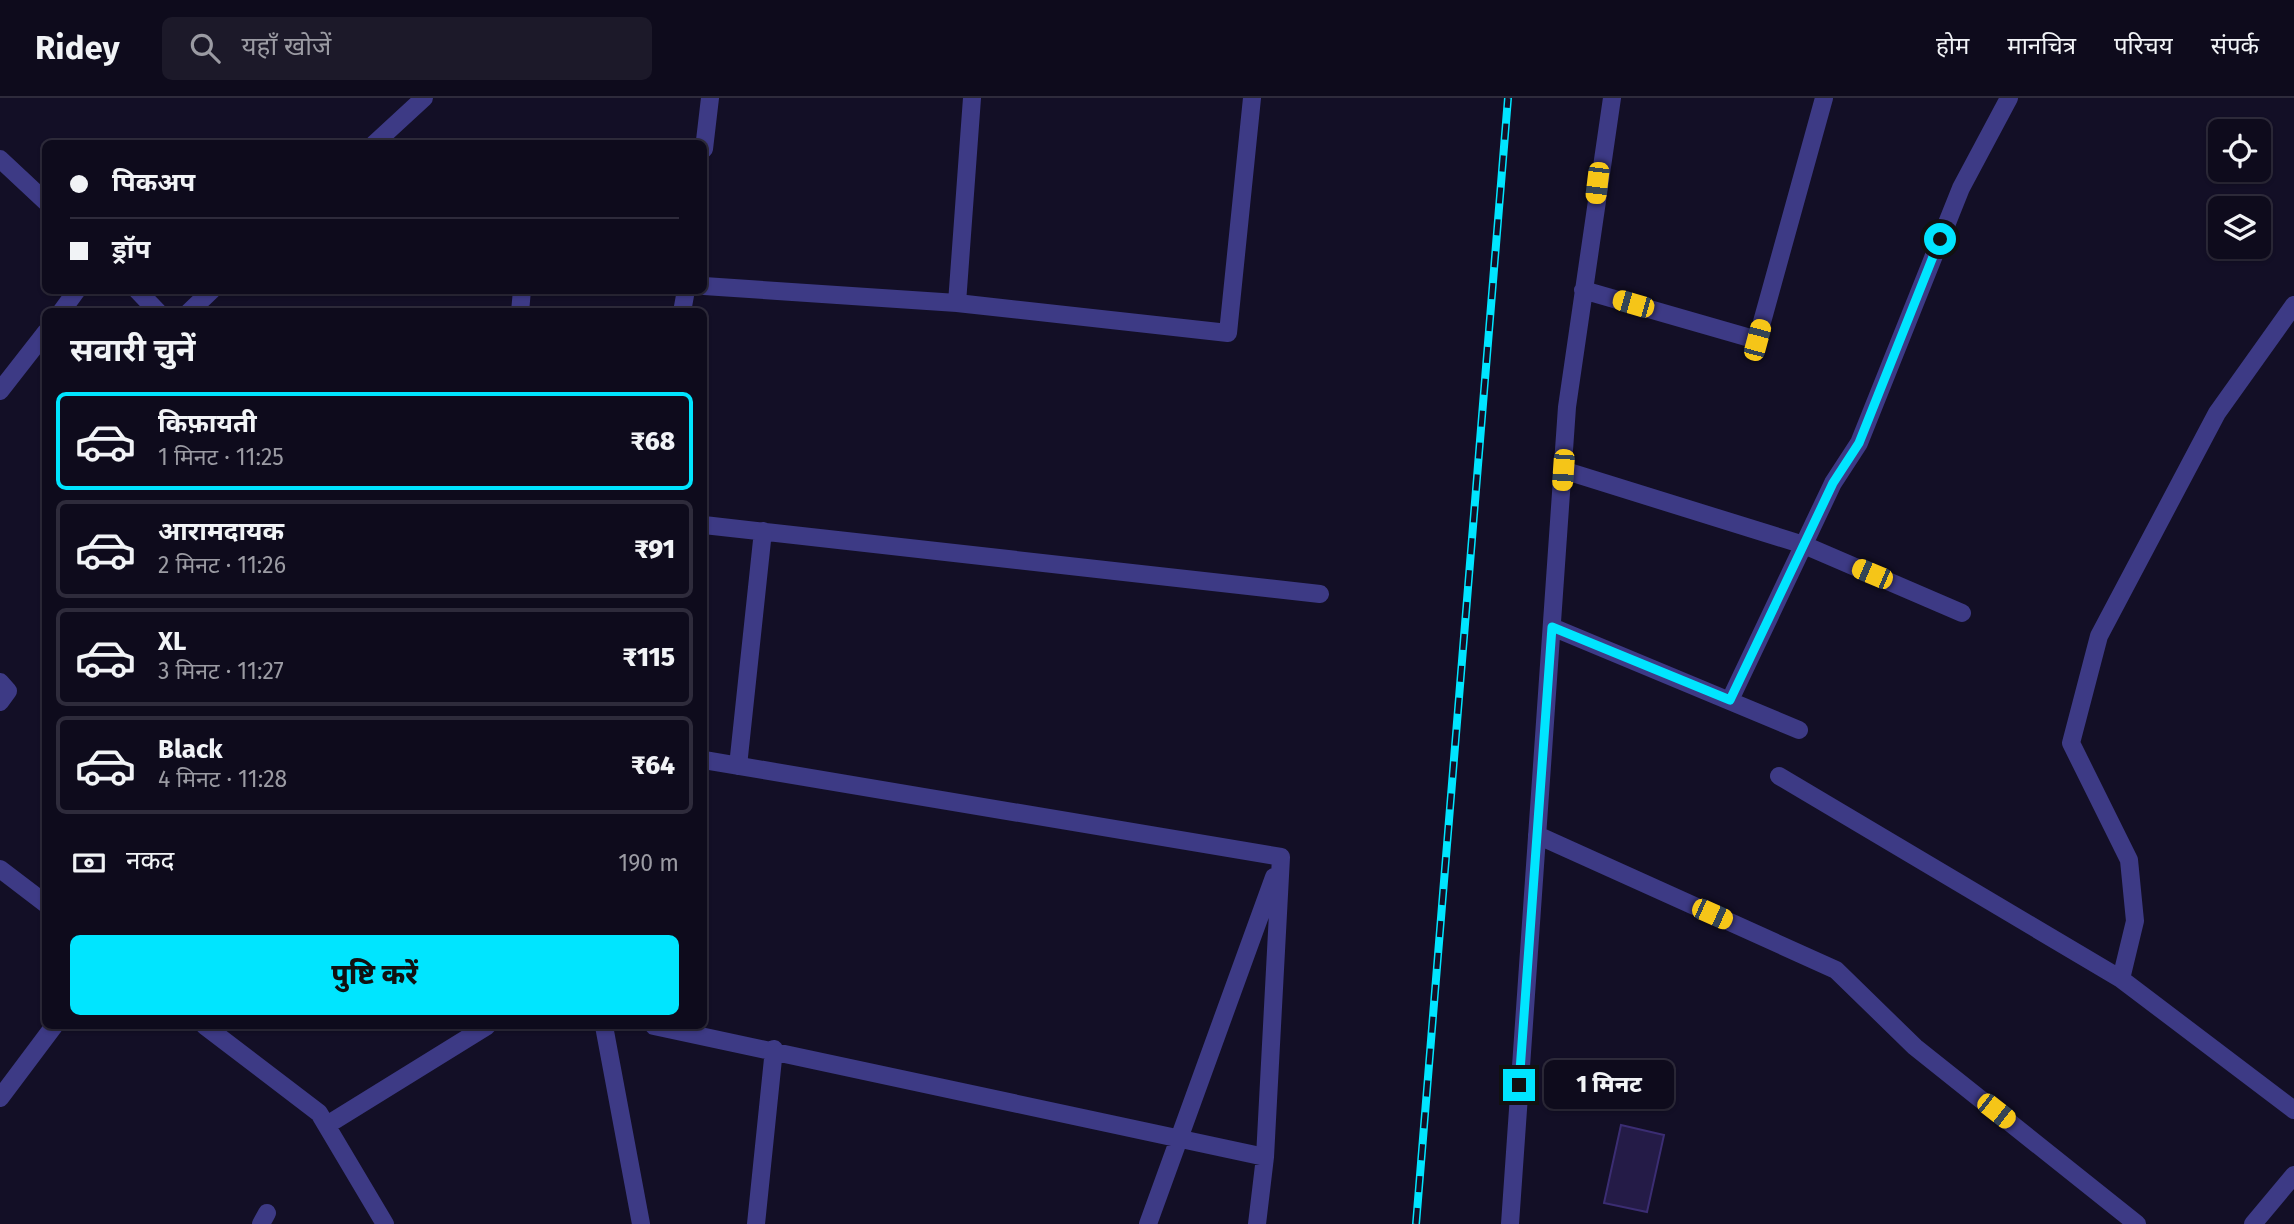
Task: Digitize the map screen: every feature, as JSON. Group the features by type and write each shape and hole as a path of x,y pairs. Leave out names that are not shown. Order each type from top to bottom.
{"street":[{"path":"378,140 424,98"},
{"path":"705,140 710,98"},
{"path":"957,303 972,98"},
{"path":"707,286 957,303 1228,333 1252,98"},
{"path":"1510,1224 1567,407 1612,98"},
{"path":"1583,290 1757,340 1824,98"},
{"path":"1730,700 1833,483 1859,443 1961,188 2009,98"},
{"path":"0,159 42,198"},
{"path":"141,294 155,308"},
{"path":"193,308 208,294"},
{"path":"2121,979 2134,921 2129,860 2071,743 2099,636 2211,425 2294,305"},
{"path":"0,391 42,337"},
{"path":"1563,470 1804,545 1962,613"},
{"path":"707,525 1320,594"},
{"path":"738,766 763,531"},
{"path":"1552,627 1798,730"},
{"path":"0,682 8,691 0,702"},
{"path":"707,761 1281,857"},
{"path":"1779,776 2121,979 2294,1110"},
{"path":"1537,835 1836,970 1915,1047 2137,1224"},
{"path":"1148,1224 1281,857"},
{"path":"1257,1224 1265,1157 1281,857"},
{"path":"0,869 42,901"},
{"path":"0,1098 52,1029"},
{"path":"209,1029 319,1113 385,1224"},
{"path":"327,1125 482,1029"},
{"path":"605,1029 641,1224"},
{"path":"670,1029 774,1049 1265,1157"},
{"path":"756,1224 774,1049"},
{"path":"2253,1224 2294,1175"}],"building":[{"path":"1621,1125 1664,1135 1647,1212 1604,1203"}],"railway":[{"path":"1416,1224 1508,98"}],"route":[{"path":"1519,1085 1552,627 1730,700 1833,483 1859,443 1940,239"}]}
